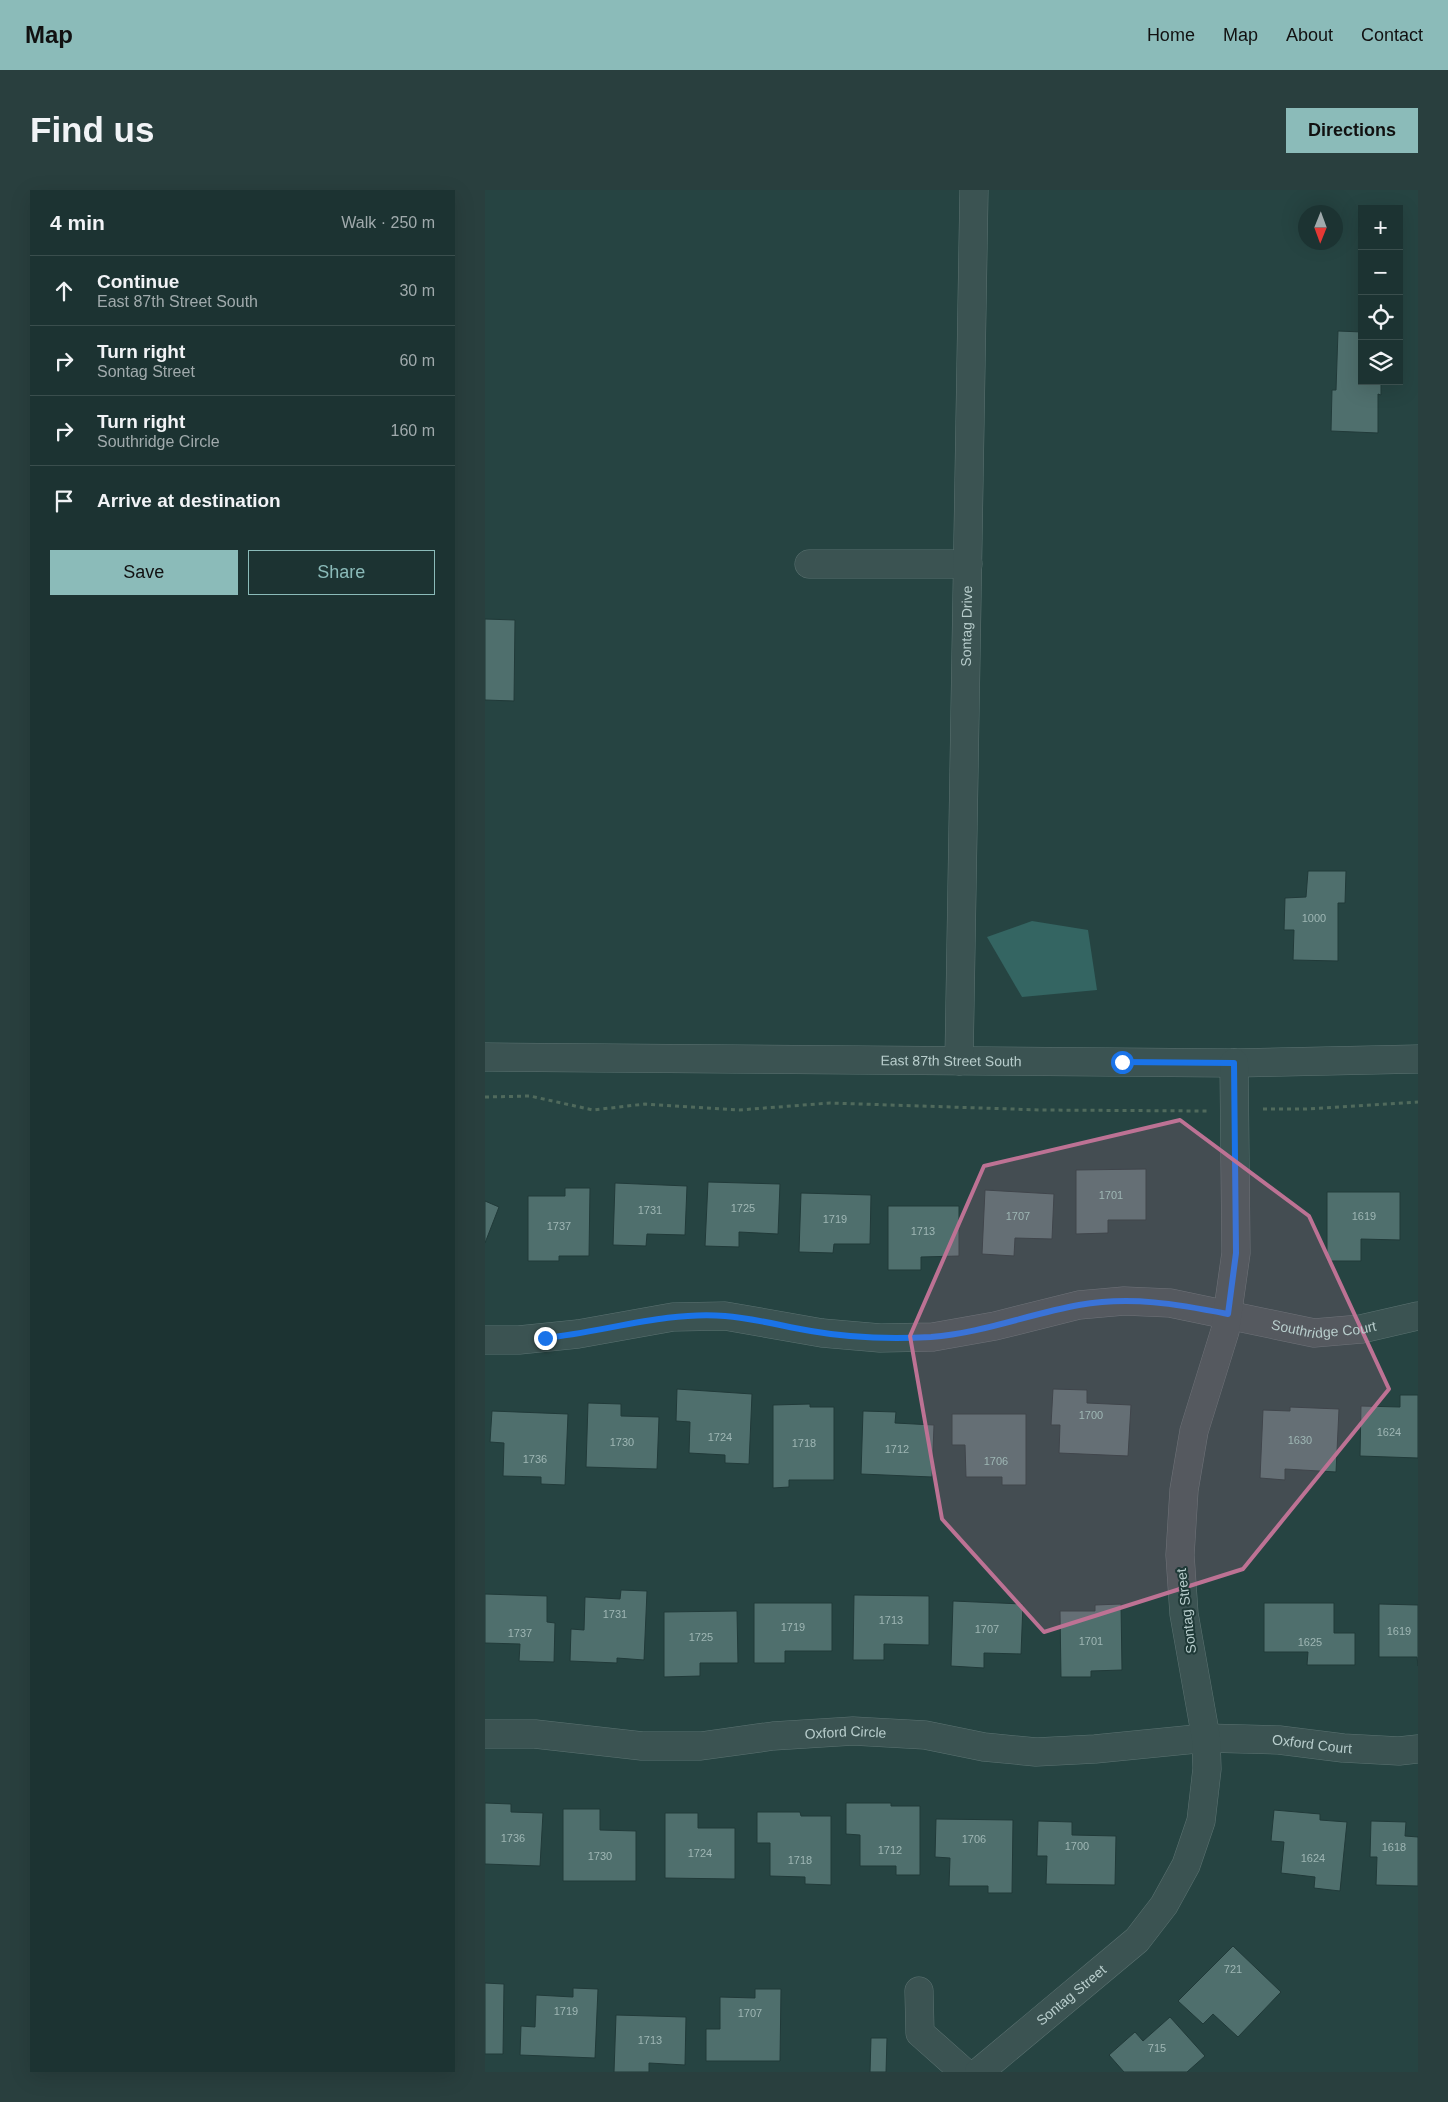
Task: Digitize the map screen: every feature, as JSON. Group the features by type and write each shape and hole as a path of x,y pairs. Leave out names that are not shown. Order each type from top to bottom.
{"street":[{"name":"Sontag Drive","path":"959,1061 975,190"},
{"path":"809,564 968,564"},
{"name":"East 87th Street South","path":"485,1057 1234,1063 1418,1058"},
{"name":"Sontag Street","path":"979,2072 1137,1940 1164,1905 1186,1865 1201,1821 1207,1769 1206,1738 1184,1614 1180,1555 1184,1490 1194,1432 1228,1314 1236,1253 1234,1063"},
{"name":"Southridge Court","path":"485,1340 519,1340 578,1334 673,1317 725,1316 822,1333 880,1338 933,1337 995,1326 1079,1305 1124,1301 1170,1302 1314,1333 1361,1329 1418,1316"},
{"name":"Oxford Circle","path":"485,1734 535,1734 642,1746 701,1746 773,1736 853,1731 925,1735 984,1747 1036,1752 1095,1749 1206,1738"},
{"name":"Oxford Court","path":"1206,1738 1279,1740 1343,1748 1399,1751 1418,1749"},
{"path":"919,1991 920,2033 965,2072"}],"path":[{"path":"485,1096 530,1096 593,1110 645,1104 739,1110 830,1103 1088,1111 1191,1112 1235,1108 1306,1109 1418,1102"}],"highlighted area":[{"path":"1180,1120 1309,1216 1389,1389 1243,1569 1044,1632 942,1519 910,1336 984,1166"}],"water":[{"path":"1032,921 1088,930 1097,990 1022,997 987,937"}],"building":[{"path":"1338,331 1358,332 1358,385 1381,385 1381,395 1378,394 1378,433 1331,431 1332,390 1336,390"},
{"path":"485,619 515,620 514,701 485,700"},
{"path":"1308,871 1346,871 1345,903 1338,903 1338,961 1293,960 1294,930 1284,930 1285,898 1306,897"},
{"path":"1146,1169 1146,1220 1108,1220 1108,1233 1076,1234 1076,1170"},
{"path":"708,1182 780,1184 778,1234 739,1232 739,1247 705,1246"},
{"path":"615,1183 687,1186 685,1235 647,1234 646,1246 613,1245"},
{"path":"565,1188 590,1188 589,1256 559,1256 559,1261 528,1261 528,1196 565,1196"},
{"path":"985,1190 1054,1194 1052,1239 1015,1238 1014,1256 982,1254"},
{"path":"1327,1192 1400,1192 1400,1240 1361,1239 1361,1261 1327,1261"},
{"path":"801,1193 871,1195 870,1244 834,1244 833,1253 799,1252"},
{"path":"485,1201 499,1207 485,1243"},
{"path":"888,1206 959,1206 959,1256 921,1257 921,1270 888,1270"},
{"path":"677,1389 752,1394 749,1464 725,1463 725,1455 689,1453 690,1422 676,1421"},
{"path":"1053,1389 1087,1390 1087,1403 1131,1405 1128,1456 1059,1453 1060,1425 1051,1425"},
{"path":"1400,1395 1418,1395 1418,1458 1360,1456 1361,1406 1400,1407"},
{"path":"588,1403 621,1404 621,1416 659,1417 657,1469 586,1467"},
{"path":"810,1404 810,1407 834,1407 834,1480 789,1480 789,1487 773,1488 773,1405"},
{"path":"1290,1407 1339,1409 1336,1472 1285,1469 1285,1480 1260,1478 1263,1410 1290,1411"},
{"path":"492,1411 568,1414 565,1485 541,1484 541,1477 503,1476 504,1443 490,1442"},
{"path":"863,1411 896,1412 895,1423 934,1425 932,1477 861,1474"},
{"path":"952,1414 1026,1414 1026,1485 1002,1485 1002,1477 966,1477 965,1445 952,1445"},
{"path":"621,1590 647,1591 644,1660 617,1658 617,1663 570,1661 571,1629 584,1630 585,1597 620,1599"},
{"path":"485,1594 547,1596 547,1622 555,1623 554,1662 519,1661 520,1644 485,1643"},
{"path":"854,1595 929,1596 929,1645 884,1644 884,1660 853,1660"},
{"path":"953,1601 1023,1604 1021,1654 984,1653 984,1668 951,1666"},
{"path":"754,1603 832,1603 832,1651 785,1651 785,1663 754,1663"},
{"path":"1264,1603 1334,1603 1334,1633 1355,1633 1355,1665 1307,1665 1308,1652 1264,1652"},
{"path":"1121,1604 1122,1670 1091,1671 1091,1677 1061,1677 1060,1611 1095,1611 1095,1605"},
{"path":"1379,1604 1418,1605 1418,1666 1417,1657 1379,1657"},
{"path":"737,1611 738,1663 700,1663 700,1676 664,1677 664,1612"},
{"path":"485,1803 511,1804 511,1812 543,1813 540,1866 485,1864"},
{"path":"846,1803 891,1803 891,1806 920,1806 920,1875 896,1875 896,1866 860,1866 860,1835 846,1834"},
{"path":"563,1809 600,1809 600,1830 636,1831 636,1881 563,1881"},
{"path":"1274,1810 1320,1814 1320,1820 1347,1822 1340,1891 1314,1888 1315,1877 1281,1873 1284,1842 1271,1841"},
{"path":"757,1812 800,1812 801,1816 831,1816 831,1885 805,1884 805,1877 770,1876 770,1843 757,1843"},
{"path":"665,1813 698,1813 698,1828 735,1828 735,1879 665,1878"},
{"path":"936,1819 1013,1820 1012,1893 988,1893 988,1886 949,1886 950,1858 935,1857"},
{"path":"1038,1821 1072,1822 1072,1835 1116,1836 1115,1885 1046,1884 1047,1856 1037,1856"},
{"path":"1371,1821 1406,1822 1405,1836 1418,1837 1418,1886 1376,1885 1377,1857 1370,1857"},
{"path":"1233,1946 1281,1992 1238,2037 1213,2014 1203,2024 1178,2001"},
{"path":"485,1983 504,1984 503,2054 485,2054"},
{"path":"573,1988 598,1989 595,2058 520,2055 521,2026 535,2027 536,1995 573,1997"},
{"path":"755,1989 781,1989 780,2061 706,2061 706,2029 720,2029 720,1997 755,1998"},
{"path":"616,2015 686,2017 685,2065 649,2063 649,2072 614,2072"},
{"path":"1170,2017 1205,2056 1187,2072 1124,2072 1109,2055 1135,2032 1143,2041"},
{"path":"871,2038 887,2038 886,2072 870,2072"}],"route":[{"path":"545,1338 673,1317 725,1316 822,1333 880,1338 933,1337 995,1326 1079,1305 1124,1301 1170,1302 1228,1314 1236,1253 1234,1063 1122,1062"}]}
